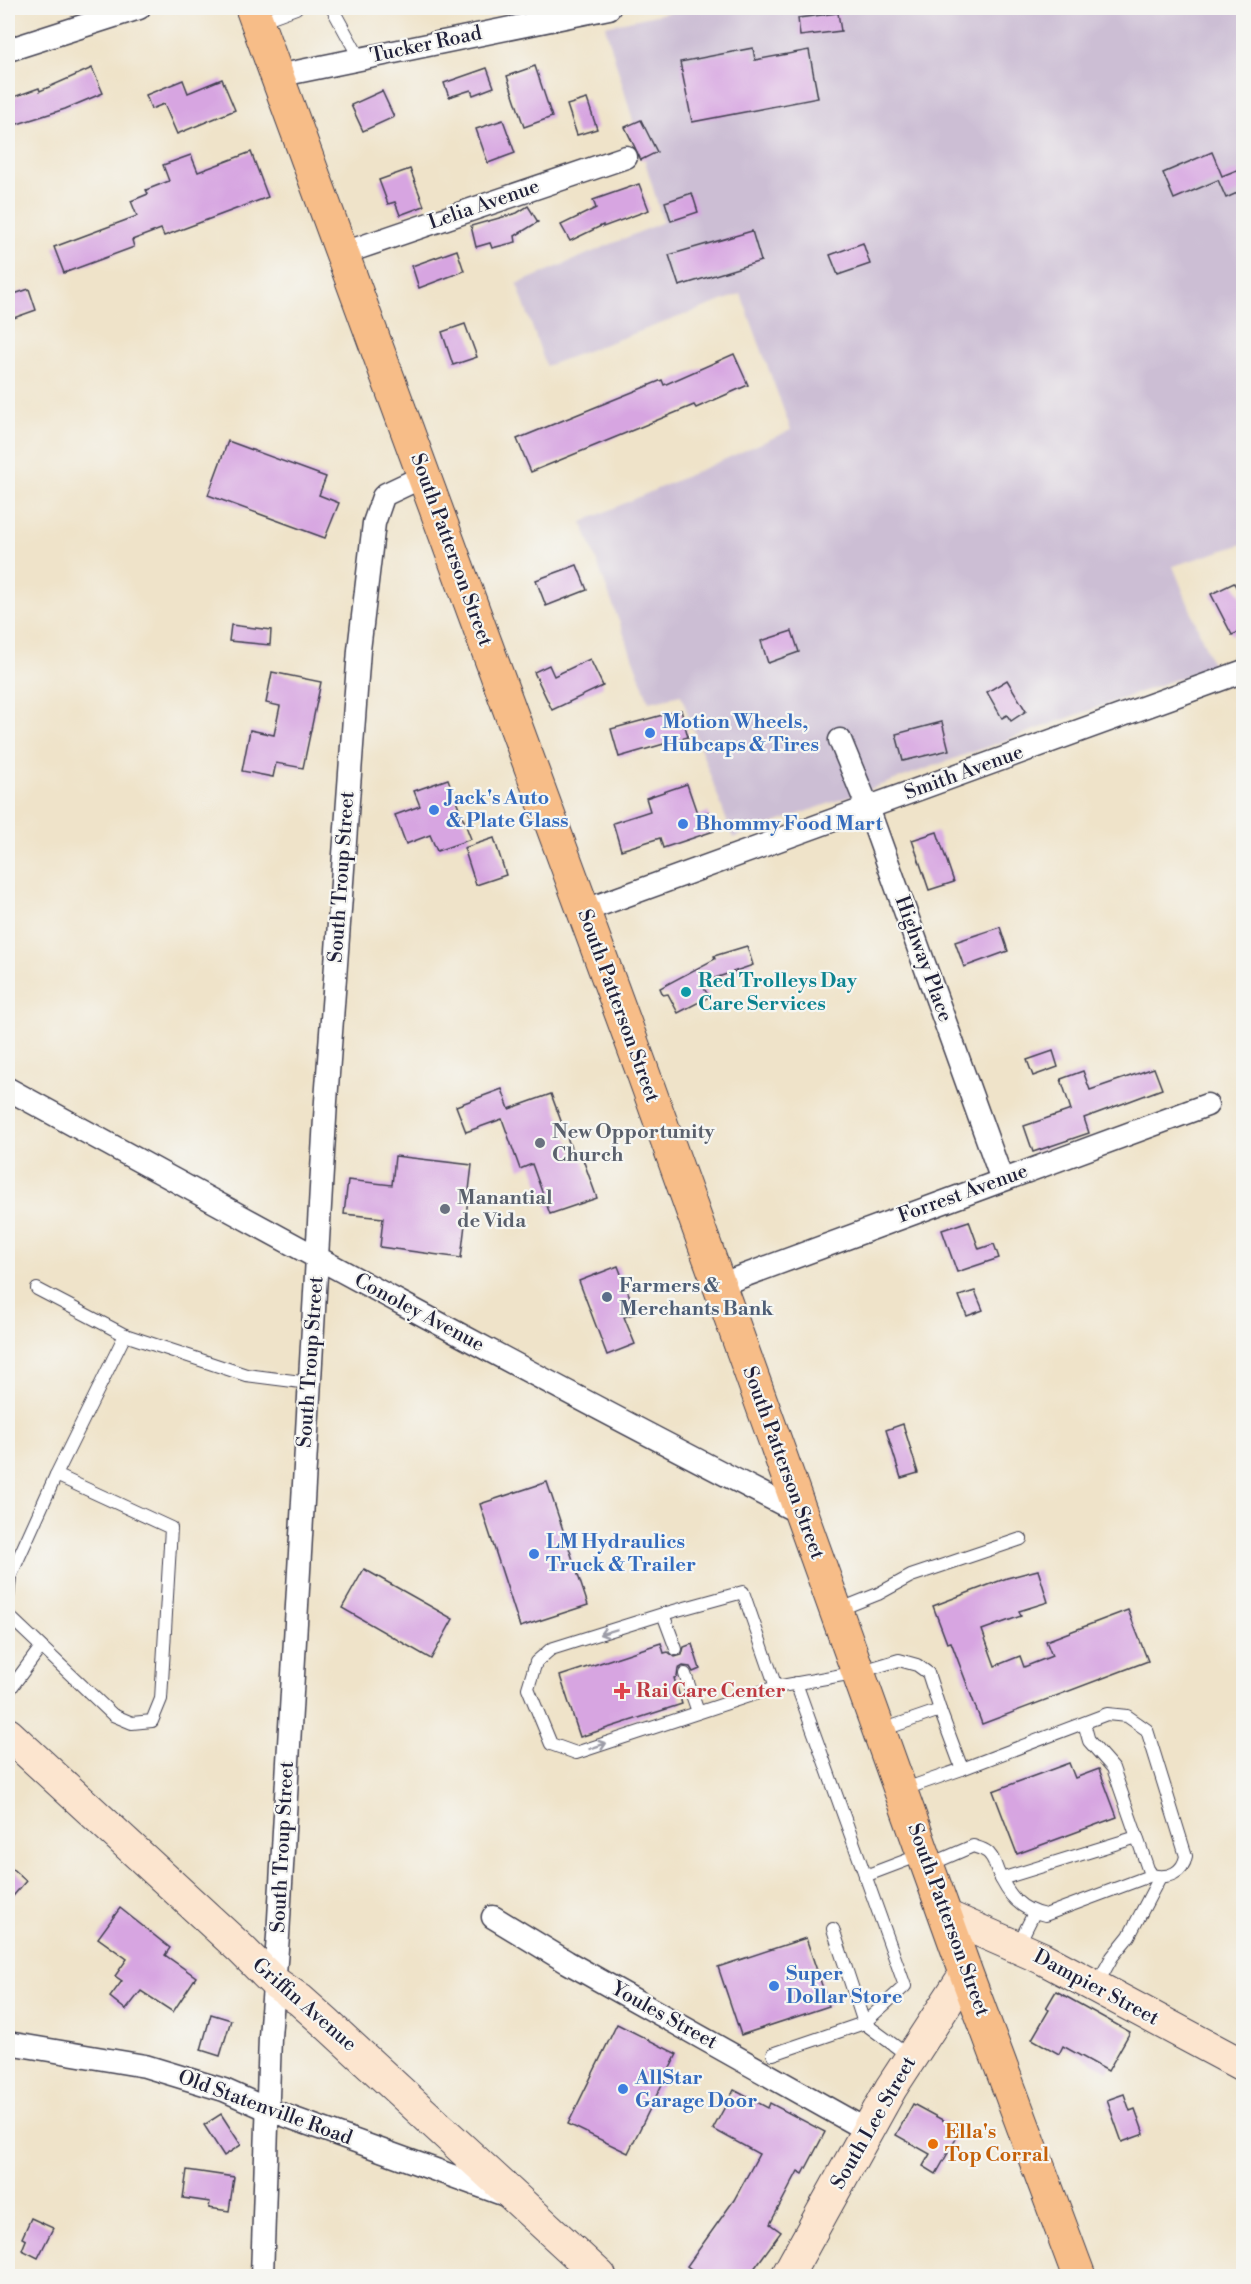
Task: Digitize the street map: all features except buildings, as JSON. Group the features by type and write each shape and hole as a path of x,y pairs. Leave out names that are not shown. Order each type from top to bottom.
{"main road":[{"name":"South Patterson Street","path":"255,15 719,1285 966,1973 1079,2277"},
{"name":"Griffin Avenue","path":"8,1734 242,1949 274,1982 300,2000 600,2277"},
{"name":"Dampier Street","path":"946,1916 1017,1947 1244,2066"},
{"name":"South Lee Street","path":"788,2277 891,2088 966,1973"}],"street":[{"path":"8,50 139,8"},
{"name":"Tucker Road","path":"277,76 609,8"},
{"name":"Lelia Avenue","path":"341,254 626,157"},
{"name":"South Troup Street","path":"262,2277 267,2109 309,1383 327,1090 359,650 374,524 386,494 424,476"},
{"name":"Smith Avenue","path":"583,911 1244,671"},
{"name":"Highway Place","path":"840,740 868,808 1002,1180"},
{"name":"Conoley Avenue","path":"8,1089 636,1429 802,1514"},
{"name":"Forrest Avenue","path":"719,1285 1208,1105"},
{"name":"Youles Street","path":"494,1917 567,1962 868,2131"},
{"name":"Old Statenville Road","path":"8,2043 144,2066 224,2090 267,2109 515,2199"}],"lane":[{"path":"255,15 296,8"},
{"path":"332,8 360,59"},
{"path":"37,1289 125,1335 246,1375 309,1383"},
{"path":"8,1598 10,1577 125,1335"},
{"path":"8,1615 112,1715 132,1723 152,1721 161,1699 171,1528 57,1476"},
{"path":"837,1611 878,1594 911,1576 1021,1539"},
{"path":"776,1687 744,1592 663,1614 551,1649 536,1662 528,1688 551,1744 576,1753 776,1687 859,1672 899,1660 917,1665 928,1673 962,1769"},
{"path":"663,1614 676,1649"},
{"path":"8,1692 41,1647"},
{"path":"685,1674 698,1712"},
{"path":"773,2054 864,2023 905,1986 796,1683"},
{"path":"880,1730 940,1710"},
{"path":"865,1876 974,1846 990,1854 1016,1904 1034,1913 1045,1915 1156,1876 1176,1873 1184,1866 1186,1856 1147,1730 1127,1716 1107,1714 902,1790"},
{"path":"1084,1723 1089,1741 1113,1768 1137,1837 1156,1876"},
{"path":"1001,1879 1137,1837"},
{"path":"1095,1987 1112,1957 1129,1936 1156,1876"},
{"path":"1017,1947 1034,1913"},
{"path":"833,1929 864,2023 910,2058"}],"shaded area":[{"path":"689,8 1243,8 1243,544 1173,566 1213,666 733,838 681,695 649,702 582,522 791,430 741,294 546,366 517,284 663,222 605,26"}],"place":[{"name":"Motion Wheels, Hubcaps & Tires","path":"650,733"},
{"name":"Jack's Auto & Plate Glass","path":"434,810"},
{"name":"Bhommy Food Mart","path":"683,824"},
{"name":"Red Trolleys Day Care Services","path":"686,992"},
{"name":"New Opportunity Church","path":"540,1143"},
{"name":"Manantial de Vida","path":"445,1209"},
{"name":"Farmers & Merchants Bank","path":"607,1297"},
{"name":"LM Hydraulics Truck & Trailer","path":"534,1554"},
{"name":"Rai Care Center","path":"622,1691"},
{"name":"Super Dollar Store","path":"774,1986"},
{"name":"AllStar Garage Door","path":"623,2089"},
{"name":"Ella's Top Corral","path":"933,2144"}]}
